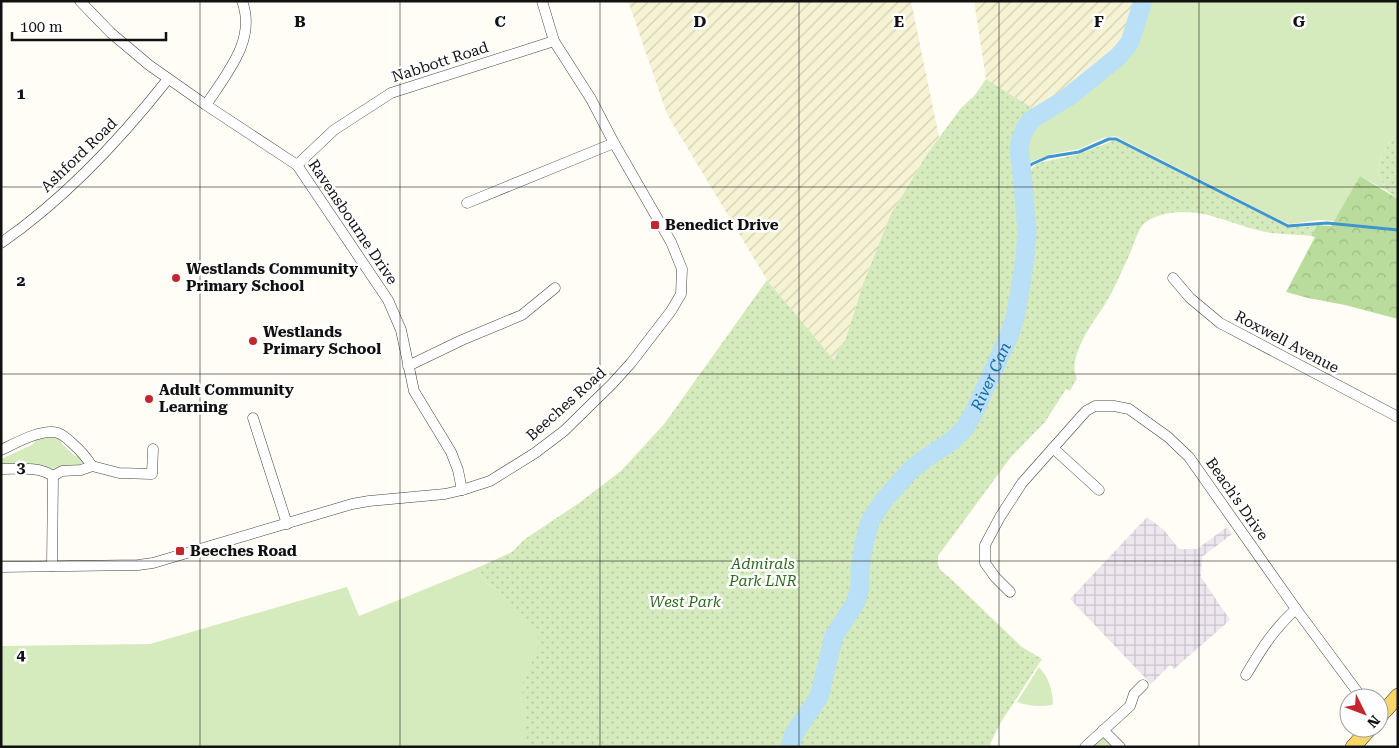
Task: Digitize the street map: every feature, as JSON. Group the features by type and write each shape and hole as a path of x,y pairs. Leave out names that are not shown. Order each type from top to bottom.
{"main road":[{"path":"1389,706 1398,696"}],"street":[{"name":"Ravensbourne Drive","path":"80,1 123,44 168,79 297,165 388,300 401,330 414,391 451,452 458,470 462,490"},
{"path":"206,105 234,62 243,43 246,15 242,1"},
{"name":"Beeches Road","path":"1,567 138,565 153,563 333,509 369,501 444,494 462,490 490,481 535,453 564,430 612,384 632,363 671,311 681,294 682,269 671,242 590,99 554,41 542,1"},
{"name":"Nabbott Road","path":"297,165 334,130 391,94 554,41"},
{"name":"Ashford Road","path":"1,242 32,220 94,165 128,128 168,79"},
{"path":"467,203 614,143"},
{"name":"Roxwell Avenue","path":"1173,278 1190,298 1220,323 1398,417"},
{"path":"408,366 462,340 522,315 555,288"},
{"name":"Beach's Drive","path":"1010,592 995,577 985,562 985,545 1022,483 1086,411 1095,406 1114,406 1129,409 1168,437 1188,457 1355,688"},
{"path":"253,418 287,524"},
{"path":"1,450 40,434 55,432 66,437 85,455 92,466"},
{"path":"1053,448 1099,490"},
{"path":"53,476 62,471 81,470 92,466 119,473 152,474 153,449"},
{"path":"1,469 38,470 53,476"},
{"path":"52,566 53,476"},
{"path":"1246,675 1280,623 1296,609"},
{"path":"1084,747 1130,706 1134,694 1143,685"},
{"path":"1104,730 1120,747"}],"shaded area":[{"path":"628,1 911,1 939,137 890,216 863,284 846,338 834,360 767,280 667,114"},
{"path":"974,1 1136,1 1126,34 1122,42 1109,57 1065,93 1034,109 986,79"},
{"path":"1147,517 1164,530 1179,549 1197,549 1227,527 1232,534 1202,557 1201,577 1230,620 1174,669 1170,665 1151,684 1070,599"}],"green space":[{"path":"1136,1 1398,1 1398,131 1381,156 1378,173 1387,191 1360,176 1334,221 1320,220 1290,224 1115,136 1103,138 1079,149 1052,154 1028,163 1026,162 1026,138 1032,129 1042,121 1034,110 1083,80 1105,62 1127,32"},
{"name":"Admirals Park LNR","path":"986,79 1034,109 1020,122 1014,138 1014,155 1018,174 1029,173 1038,163 1079,154 1115,140 1287,227 1317,225 1311,236 1273,233 1248,228 1212,216 1175,212 1151,219 1140,229 1113,290 1077,353 1075,371 1077,378 1070,391 1066,389 1045,422 1011,457 938,556 941,570 1022,647 1042,659 1001,722 990,744 992,747 529,747 527,743 522,685 541,641 499,591 486,583 477,568 512,552 525,539 579,503 621,471 665,423 767,280 834,360 846,338 863,284 890,216 927,154 961,108 975,95"},
{"path":"1398,131 1398,199 1387,191 1378,173 1381,156"},
{"path":"1360,176 1398,199 1398,319 1286,292 1315,237 1311,236 1317,225 1331,226"},
{"path":"59,438 61,443 75,456 80,455 82,462 78,466 58,469 1,466 1,459 34,444 35,439"},
{"path":"477,568 486,583 499,591 542,641 606,747 1,747 1,646 150,644 347,587 359,616"},
{"path":"1039,667 1051,688 1052,705 1034,706 1017,702"},
{"path":"1103,738 1114,747 1090,747 1099,739"}],"waterway":[{"name":"River Can","path":"790,747 794,734 819,697 834,636 856,602 860,587 860,569 864,544 869,524 884,500 909,472 923,460 952,441 965,428 1009,336 1016,314 1025,259 1027,232 1019,150 1025,129 1031,120 1067,98 1119,56 1130,42 1143,1"},
{"path":"1022,172 1032,164 1048,157 1079,152 1109,139 1116,139 1288,226 1327,223 1398,230"}],"place":[{"name":"Benedict Drive","path":"655,225"},
{"name":"Westlands Community Primary School","path":"176,278"},
{"name":"Westlands Primary School","path":"253,341"},
{"name":"Adult Community Learning","path":"149,399"},
{"name":"Beeches Road","path":"180,551"}],"park label":[{"name":"West Park","path":"685,602"}]}
